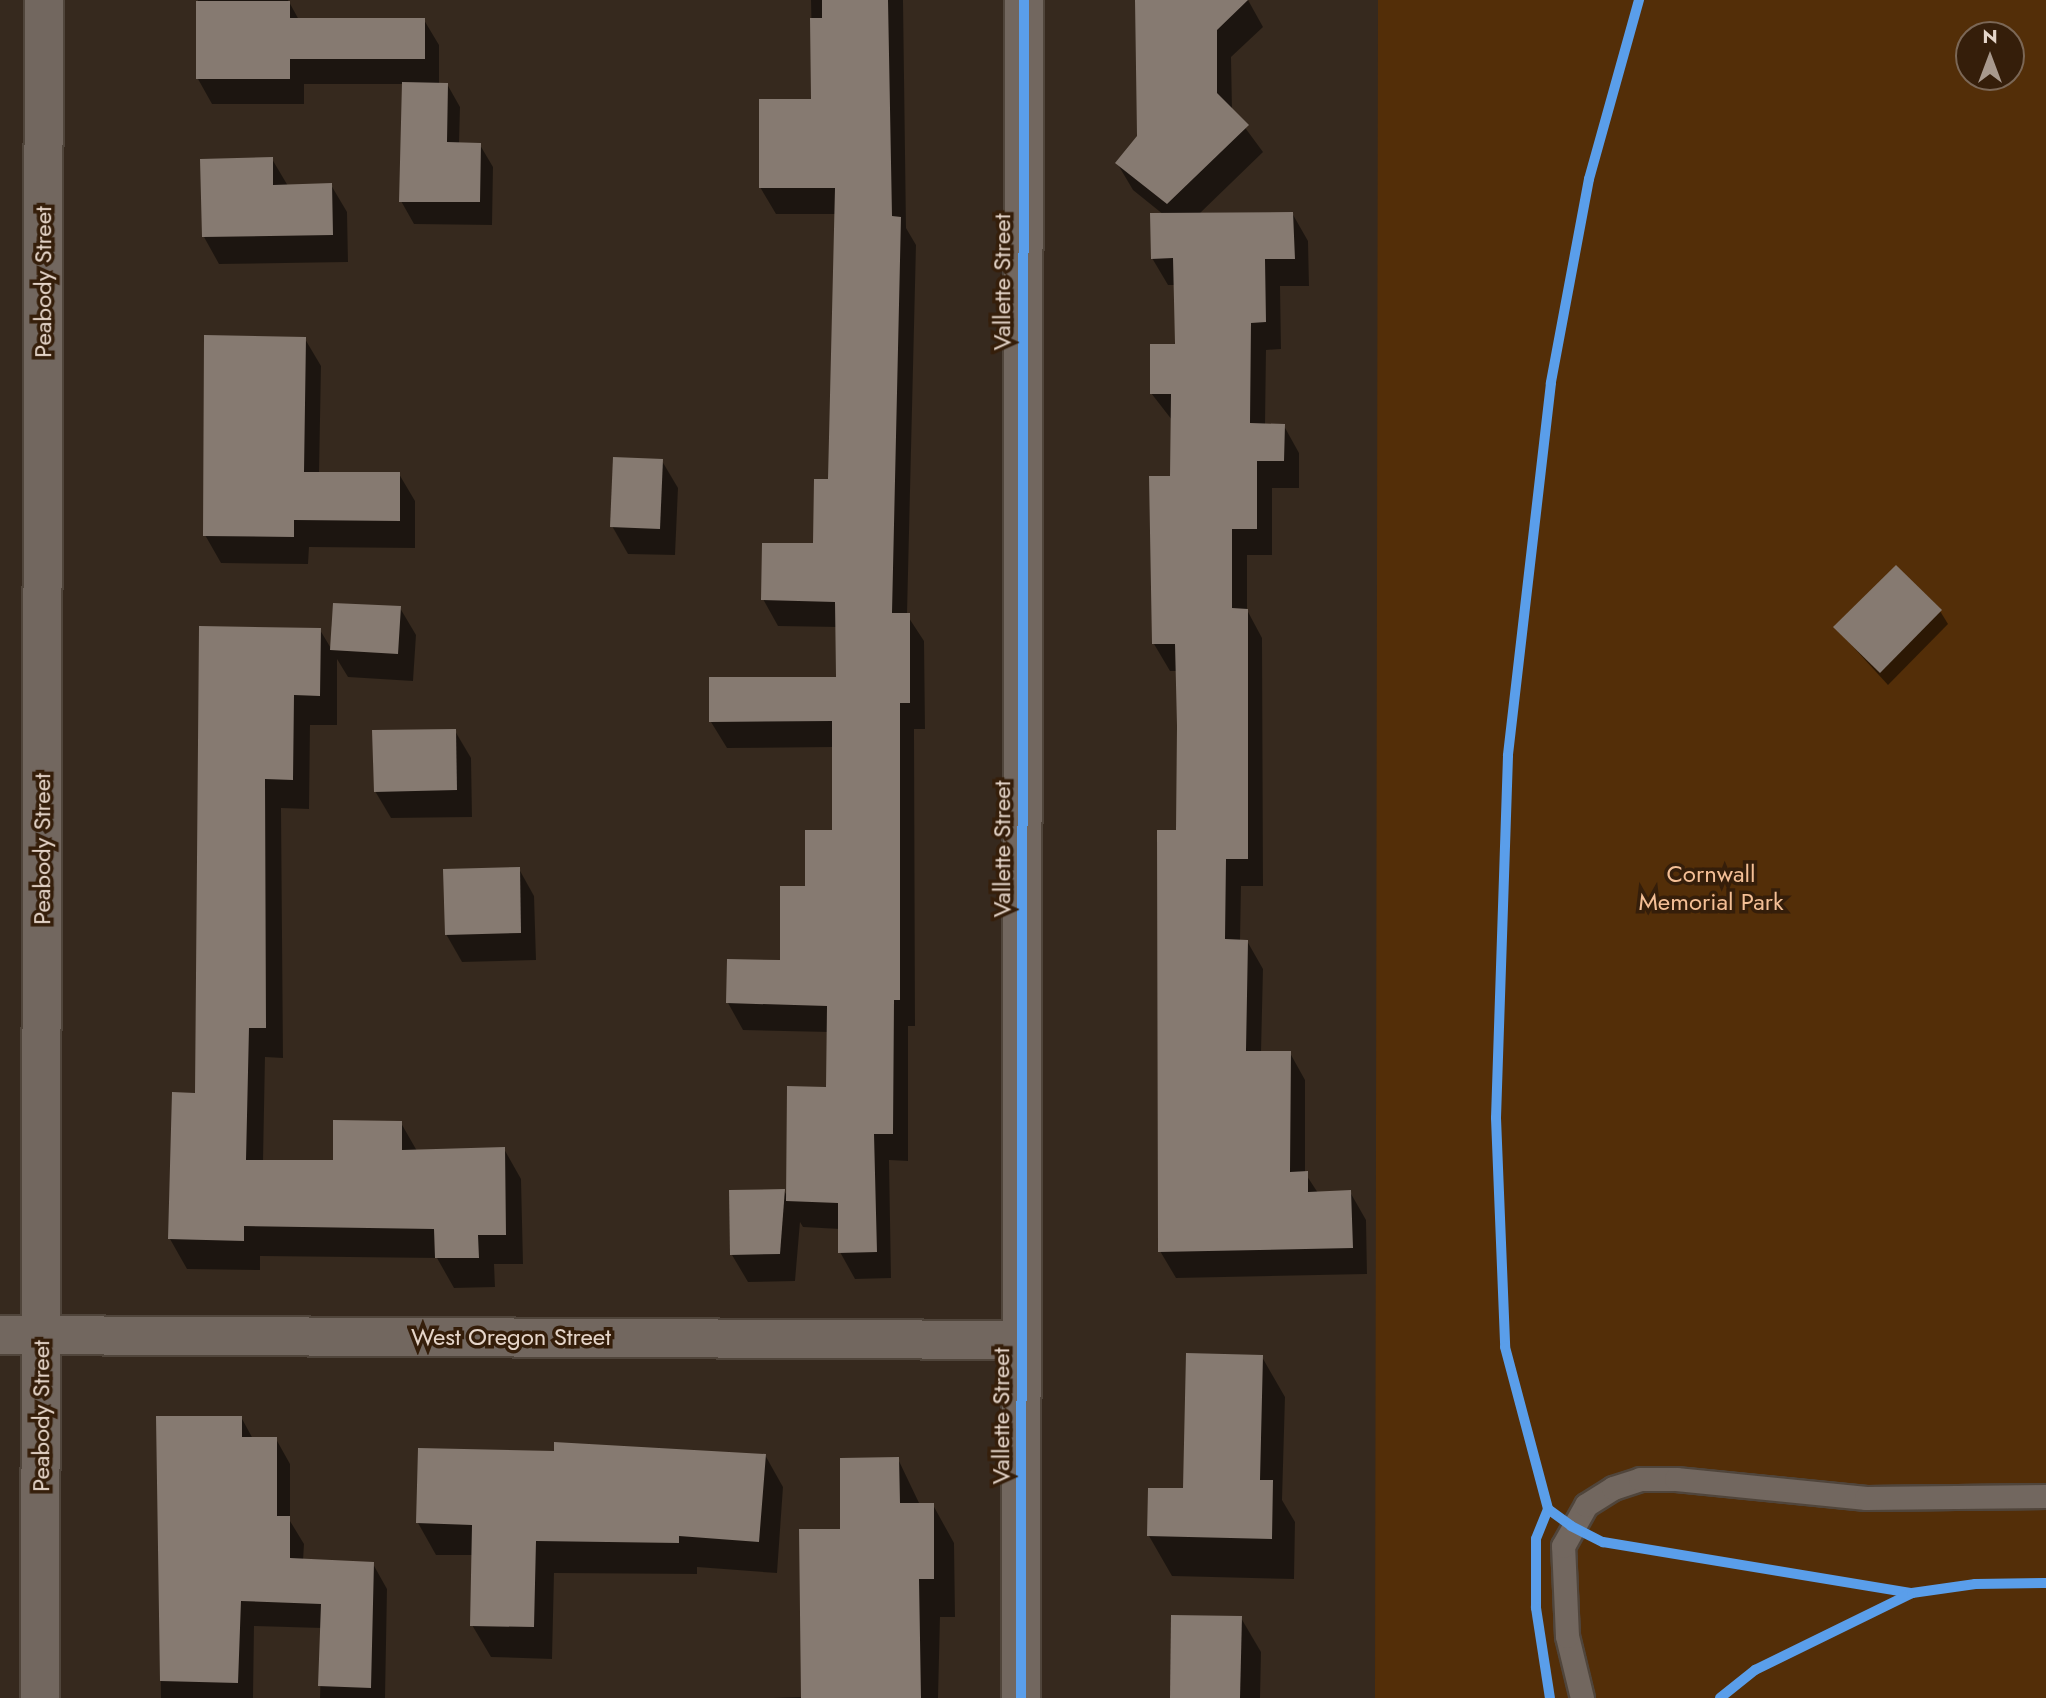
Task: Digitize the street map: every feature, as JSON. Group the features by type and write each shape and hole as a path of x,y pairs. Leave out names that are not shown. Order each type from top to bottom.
{"street":[{"name":"Peabody Street","path":"40,1698 44,0"},
{"name":"Vallette Street","path":"1021,1698 1024,0"},
{"name":"West Oregon Street","path":"0,1335 1022,1340"}],"lane":[{"path":"1582,1698 1567,1636 1563,1546 1586,1505 1613,1488 1640,1479 1676,1479 1866,1498 2046,1496"}],"green space":[{"name":"Cornwall Memorial Park","path":"1378,0 2046,0 2046,1698 1375,1698"}],"building":[{"path":"822,0 888,0 892,216 901,217 892,613 910,613 910,703 900,703 900,1000 894,1000 893,1134 874,1134 877,1252 838,1253 838,1203 786,1201 787,1086 826,1087 827,1006 726,1003 727,959 780,960 780,886 805,886 805,830 832,830 832,721 709,722 709,677 836,677 835,602 761,600 762,543 813,543 814,479 828,479 835,188 759,188 759,99 811,99 810,18 822,18"},
{"path":"1135,0 1248,0 1217,30 1217,93 1249,125 1167,204 1115,163 1137,136"},
{"path":"196,1 290,1 290,18 425,18 425,59 290,59 290,79 196,79"},
{"path":"402,82 448,83 447,142 481,143 480,202 399,202"},
{"path":"273,157 273,185 332,183 333,235 202,237 200,159"},
{"path":"1293,212 1295,259 1265,259 1266,322 1251,323 1250,423 1285,424 1284,461 1257,461 1257,529 1232,529 1232,608 1248,609 1248,859 1226,859 1225,939 1248,940 1246,1051 1291,1051 1290,1172 1308,1171 1308,1192 1351,1190 1353,1248 1158,1252 1157,830 1176,830 1177,726 1175,644 1152,644 1149,476 1170,476 1171,394 1150,394 1150,344 1175,344 1173,258 1151,259 1150,213"},
{"path":"204,335 306,337 304,472 400,472 400,521 294,520 294,537 203,536"},
{"path":"613,457 663,459 660,529 610,527"},
{"path":"1896,565 1942,610 1880,673 1833,627"},
{"path":"333,603 401,606 398,654 330,650"},
{"path":"199,626 321,628 320,696 294,695 293,780 265,779 266,1028 249,1028 246,1160 333,1160 333,1120 402,1121 402,1150 505,1147 506,1235 478,1235 479,1258 435,1258 434,1229 244,1226 244,1241 168,1239 172,1092 195,1093"},
{"path":"456,729 457,790 374,792 372,730"},
{"path":"520,867 521,933 445,935 443,869"},
{"path":"785,1189 780,1254 730,1255 729,1190"},
{"path":"1186,1353 1263,1355 1260,1480 1273,1480 1272,1539 1147,1536 1148,1488 1183,1488"},
{"path":"156,1416 242,1416 242,1437 277,1437 277,1516 290,1516 290,1558 374,1562 371,1688 318,1686 321,1604 241,1601 238,1683 160,1681"},
{"path":"554,1442 766,1454 759,1542 679,1536 679,1543 536,1541 534,1627 470,1626 472,1525 416,1523 418,1448 554,1451"},
{"path":"899,1457 900,1503 934,1503 934,1579 919,1579 921,1698 801,1698 799,1529 840,1529 840,1458"},
{"path":"1171,1615 1242,1616 1240,1698 1170,1698"}],"cycle path":[{"path":"1021,1698 1024,0"},
{"path":"1639,0 1589,179 1551,383 1508,756 1496,1118 1505,1347 1548,1509 1571,1526 1603,1542 1912,1593"},
{"path":"1548,1509 1536,1539 1536,1608 1550,1698"},
{"path":"1720,1698 1755,1670 1912,1593 1975,1584 2046,1583"}]}
